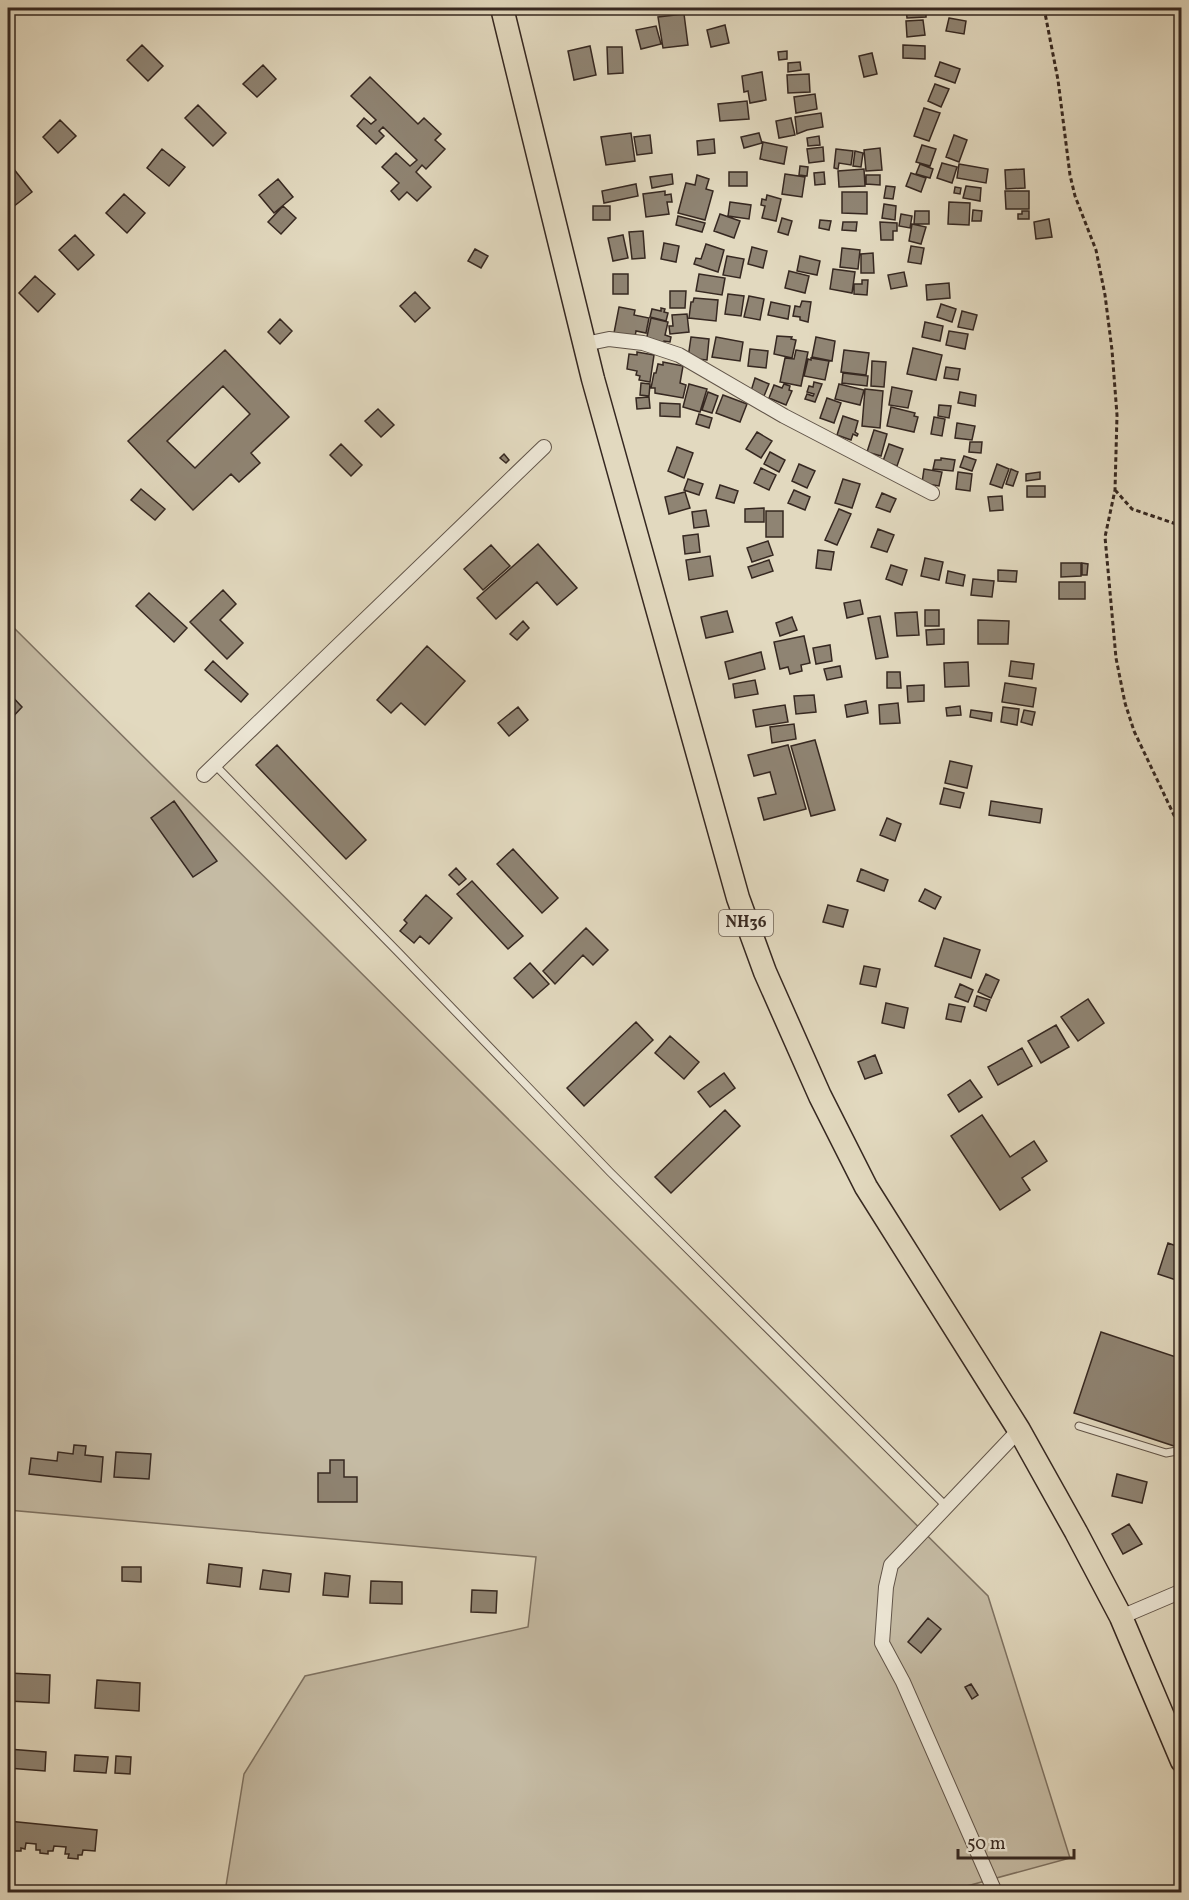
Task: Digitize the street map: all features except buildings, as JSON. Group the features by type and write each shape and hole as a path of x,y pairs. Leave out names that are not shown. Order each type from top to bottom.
{"highway":[{"name":"NH36","path":"502,8 585,344 738,898 765,972 820,1096 866,1187 1019,1430 1121,1617 1182,1761"}],"street":[{"path":"585,344 609,339 643,343 679,355 784,416 932,493"},
{"path":"204,776 544,447"},
{"path":"995,1893 903,1682 882,1643 886,1587 891,1565 1019,1430"},
{"path":"1121,1617 1182,1591"}],"lane":[{"path":"215,765 610,1172 947,1507"},
{"path":"1078,1426 1166,1453 1182,1450"}],"path":[{"path":"1044,8 1058,80 1070,175 1096,250 1112,350 1117,416 1115,490 1105,537 1116,658 1125,703 1134,731 1182,832"},
{"path":"1115,490 1132,509 1182,526"}],"shaded area":[{"path":"8,622 988,1596 1070,1858 945,1892 225,1892 244,1774 305,1676 528,1627 536,1557 8,1510"}]}
